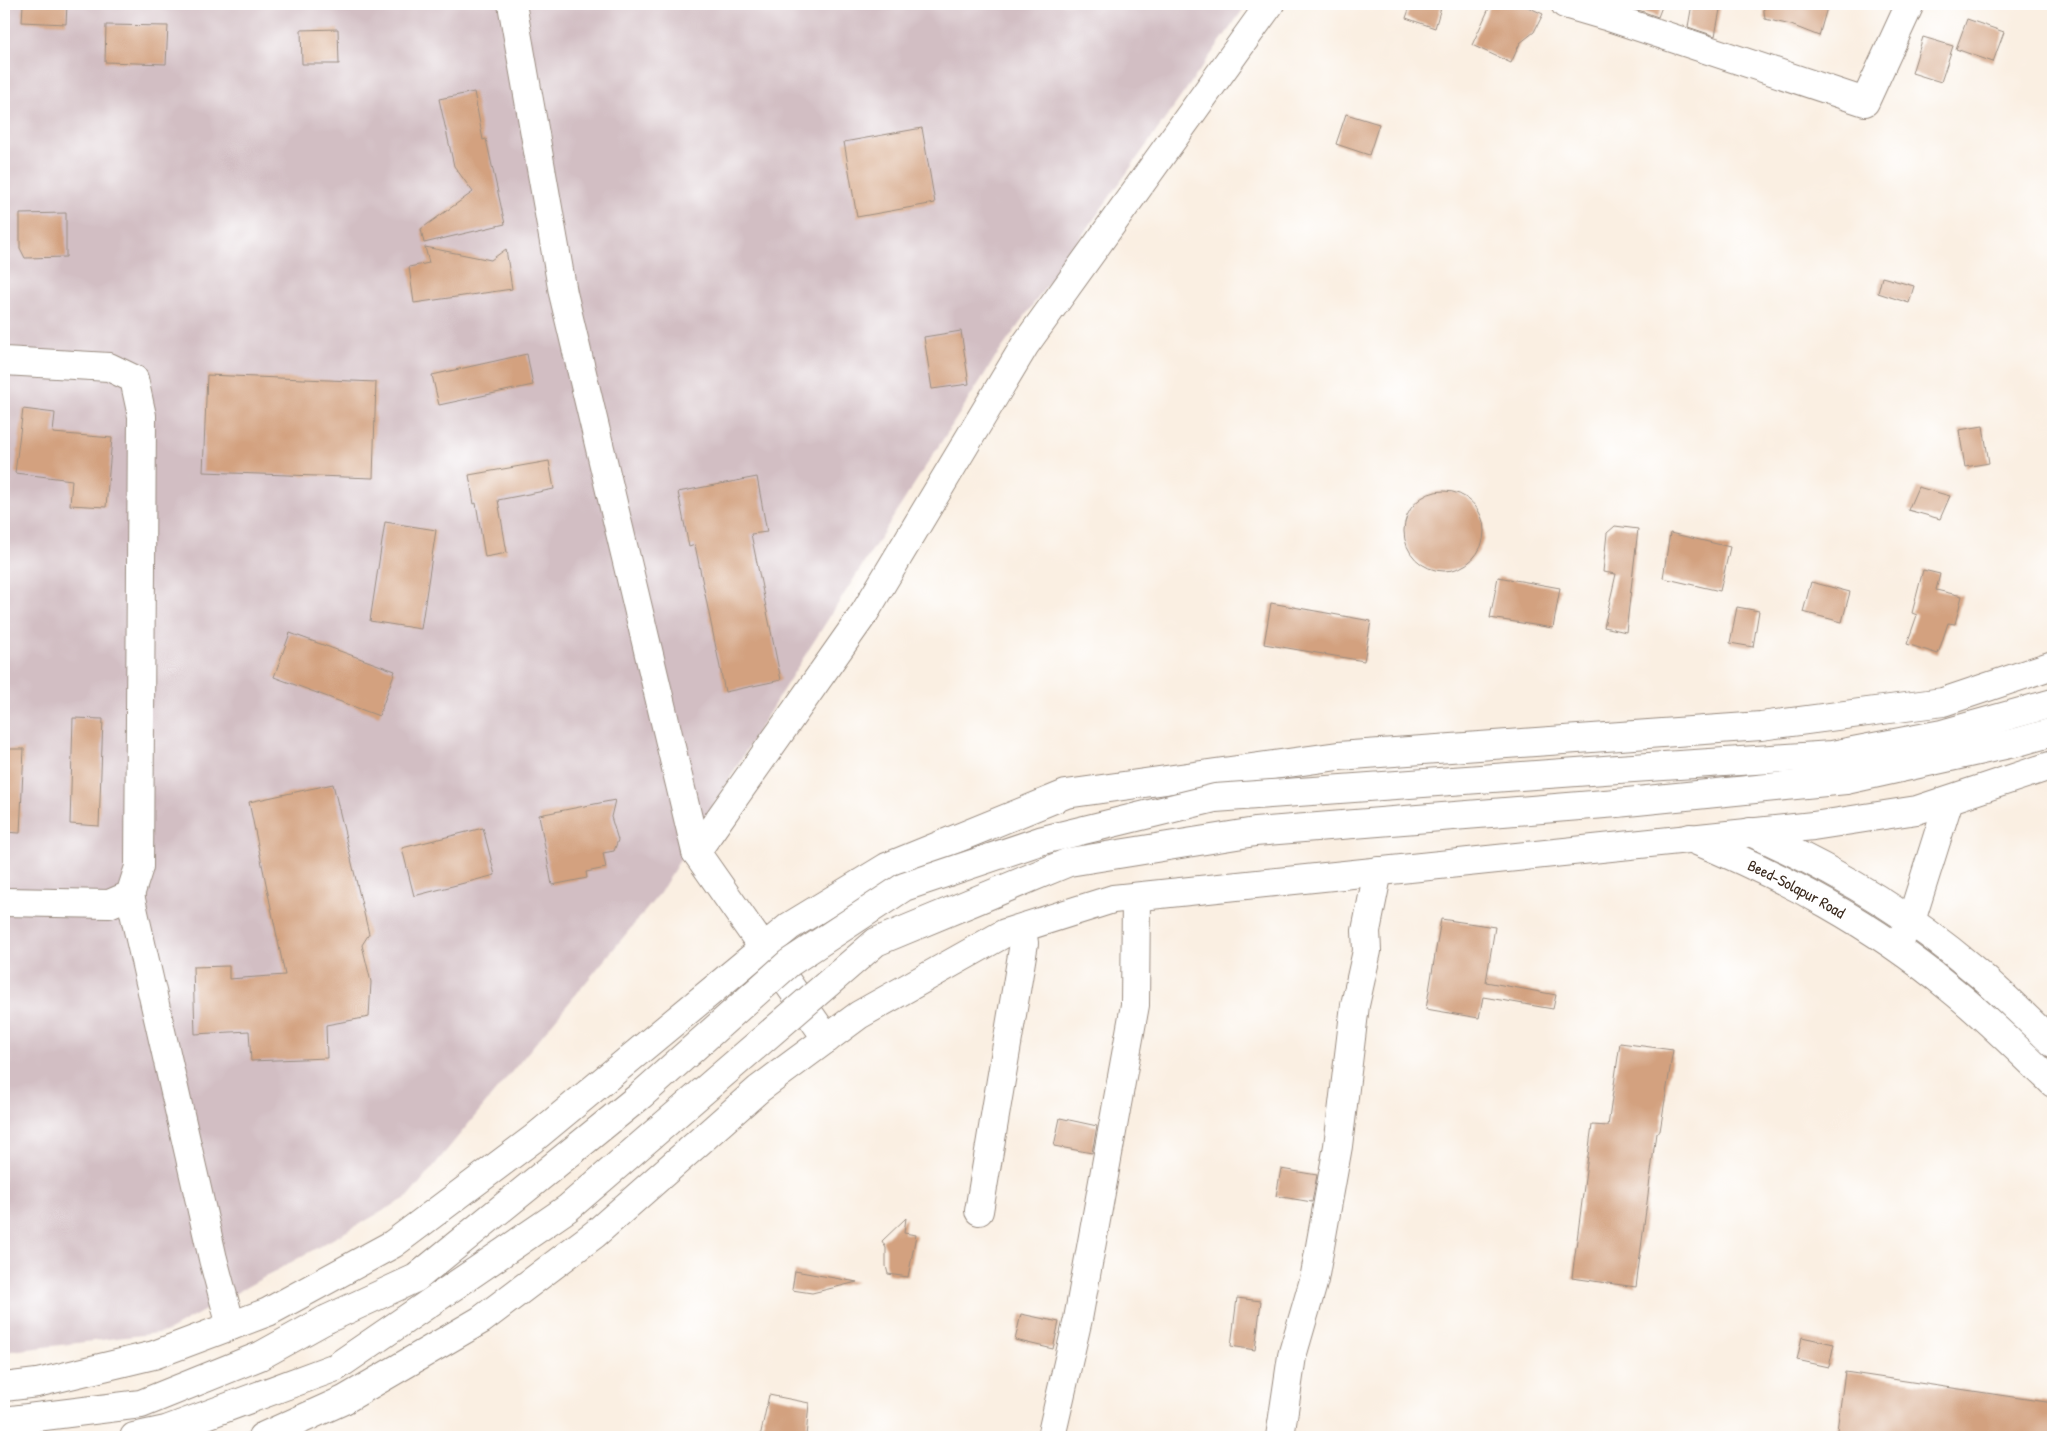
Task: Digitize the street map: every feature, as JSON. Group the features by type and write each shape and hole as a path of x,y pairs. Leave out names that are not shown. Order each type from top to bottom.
{"main road":[{"path":"512,4 563,292 696,852 826,1039"},
{"path":"696,852 865,612 1026,345 1270,4"},
{"path":"1564,4 1608,10 1865,102 1909,4"},
{"path":"4,361 109,367 134,379 142,416 139,867 130,895 213,1259 231,1326"},
{"path":"4,1387 37,1384 154,1355 268,1312 393,1244 533,1139 790,926 887,867 1066,794 1338,756 1760,726 1943,702 2053,665"},
{"path":"4,1421 141,1404 260,1356 325,1320 416,1278 640,1096 789,963 904,887 1043,840 1215,798 1832,754 1942,734 2053,703"},
{"path":"134,1437 166,1430 336,1367 568,1208 876,942 1069,862 1255,832 1617,803 1846,780 2018,742 2053,732"},
{"path":"262,1437 344,1400 481,1320 595,1234 759,1089 826,1039 860,1015 1005,933 1113,899 1813,826 1917,810 2053,765"},
{"path":"1896,948 1910,921 1948,800"},
{"name":"Beed-Solapur Road","path":"1750,832 1799,853 1838,875 1910,921 1972,967 2053,1043"},
{"name":"Beed-Solapur Road","path":"1690,838 1785,880 1831,905 1896,948 1952,990 2053,1083"},
{"path":"1280,1437 1292,1356 1314,1280 1338,1146 1356,1004 1368,952 1366,931 1378,871"},
{"path":"4,902 108,904 130,895"},
{"path":"1051,1437 1078,1319 1135,1006 1136,896"},
{"path":"979,1211 1024,943 1022,929 1026,926"}],"shaded area":[{"path":"4,4 1247,4 993,361 781,693 660,893 408,1197 166,1332 4,1352"}],"building":[{"path":"23,4 67,4 66,24 22,22"},
{"path":"1411,4 1442,4 1435,28 1406,18"},
{"path":"1491,4 1521,4 1543,14 1534,32 1520,43 1511,63 1472,45"},
{"path":"1635,4 1663,4 1658,17 1633,8"},
{"path":"1692,4 1721,4 1715,36 1688,27"},
{"path":"1763,4 1828,4 1819,36 1791,25 1765,19"},
{"path":"1967,19 2004,32 1993,62 1956,49"},
{"path":"106,25 168,26 166,64 105,62"},
{"path":"338,29 339,64 302,64 301,30"},
{"path":"1923,37 1953,46 1941,82 1912,73"},
{"path":"474,92 483,140 486,139 505,224 424,243 421,229 473,192 454,166 439,99"},
{"path":"1346,114 1379,124 1369,155 1336,144"},
{"path":"922,128 935,203 857,217 844,142"},
{"path":"66,213 66,257 25,258 20,248 20,214"},
{"path":"425,247 491,260 506,249 512,289 414,303 409,267 429,263"},
{"path":"1882,277 1914,286 1909,303 1878,293"},
{"path":"961,331 969,384 932,389 924,337"},
{"path":"527,354 533,385 439,405 432,375"},
{"path":"207,375 376,382 373,478 203,472"},
{"path":"23,409 55,413 53,433 112,438 106,507 70,505 72,480 15,473"},
{"path":"1983,426 1989,463 1965,467 1959,430"},
{"path":"549,461 554,489 498,500 507,553 485,557 476,503 474,504 469,475"},
{"path":"757,477 767,532 751,534 781,680 725,692 695,545 689,547 678,492"},
{"path":"1918,487 1950,496 1940,519 1908,510"},
{"path":"1444,491 1459,494 1472,503 1481,516 1484,531 1481,546 1472,559 1459,568 1444,571 1429,568 1416,559 1407,546 1404,531 1407,516 1416,503 1429,494"},
{"path":"385,522 436,530 421,629 370,621"},
{"path":"1615,526 1638,529 1626,632 1604,627 1616,574 1603,572 1607,533"},
{"path":"1670,533 1730,547 1720,591 1663,578"},
{"path":"1923,570 1940,574 1936,590 1962,596 1955,624 1948,623 1938,654 1907,644 1917,615 1912,613"},
{"path":"1498,577 1560,588 1553,628 1490,618"},
{"path":"1811,582 1850,592 1842,622 1803,612"},
{"path":"1271,603 1371,621 1364,661 1264,644"},
{"path":"1737,607 1759,611 1753,647 1730,643"},
{"path":"290,633 395,671 379,716 274,677"},
{"path":"73,718 103,719 99,826 70,824"},
{"path":"4,749 24,749 20,833 4,832"},
{"path":"333,784 369,934 362,945 371,982 369,1017 326,1025 327,1058 251,1061 249,1031 195,1034 193,967 229,966 229,979 285,975 249,802"},
{"path":"615,800 611,817 618,840 614,851 603,853 606,868 586,872 587,878 552,885 539,815"},
{"path":"483,828 495,875 414,896 402,848"},
{"path":"1441,919 1495,927 1486,982 1556,995 1553,1009 1483,997 1479,1018 1426,1009"},
{"path":"1620,1043 1673,1050 1660,1131 1656,1133 1636,1287 1572,1278 1592,1125 1608,1126"},
{"path":"1060,1118 1097,1126 1092,1153 1054,1146"},
{"path":"1281,1169 1317,1175 1312,1202 1276,1196"},
{"path":"906,1218 904,1233 916,1235 908,1277 888,1274 886,1248 882,1241"},
{"path":"795,1271 857,1282 812,1293 792,1290"},
{"path":"1237,1298 1261,1301 1255,1350 1231,1346"},
{"path":"1021,1314 1059,1322 1053,1349 1015,1340"},
{"path":"1802,1337 1834,1344 1829,1367 1797,1360"},
{"path":"1845,1372 2053,1403 2053,1437 1836,1437"},
{"path":"769,1395 809,1403 806,1437 760,1437"}]}
